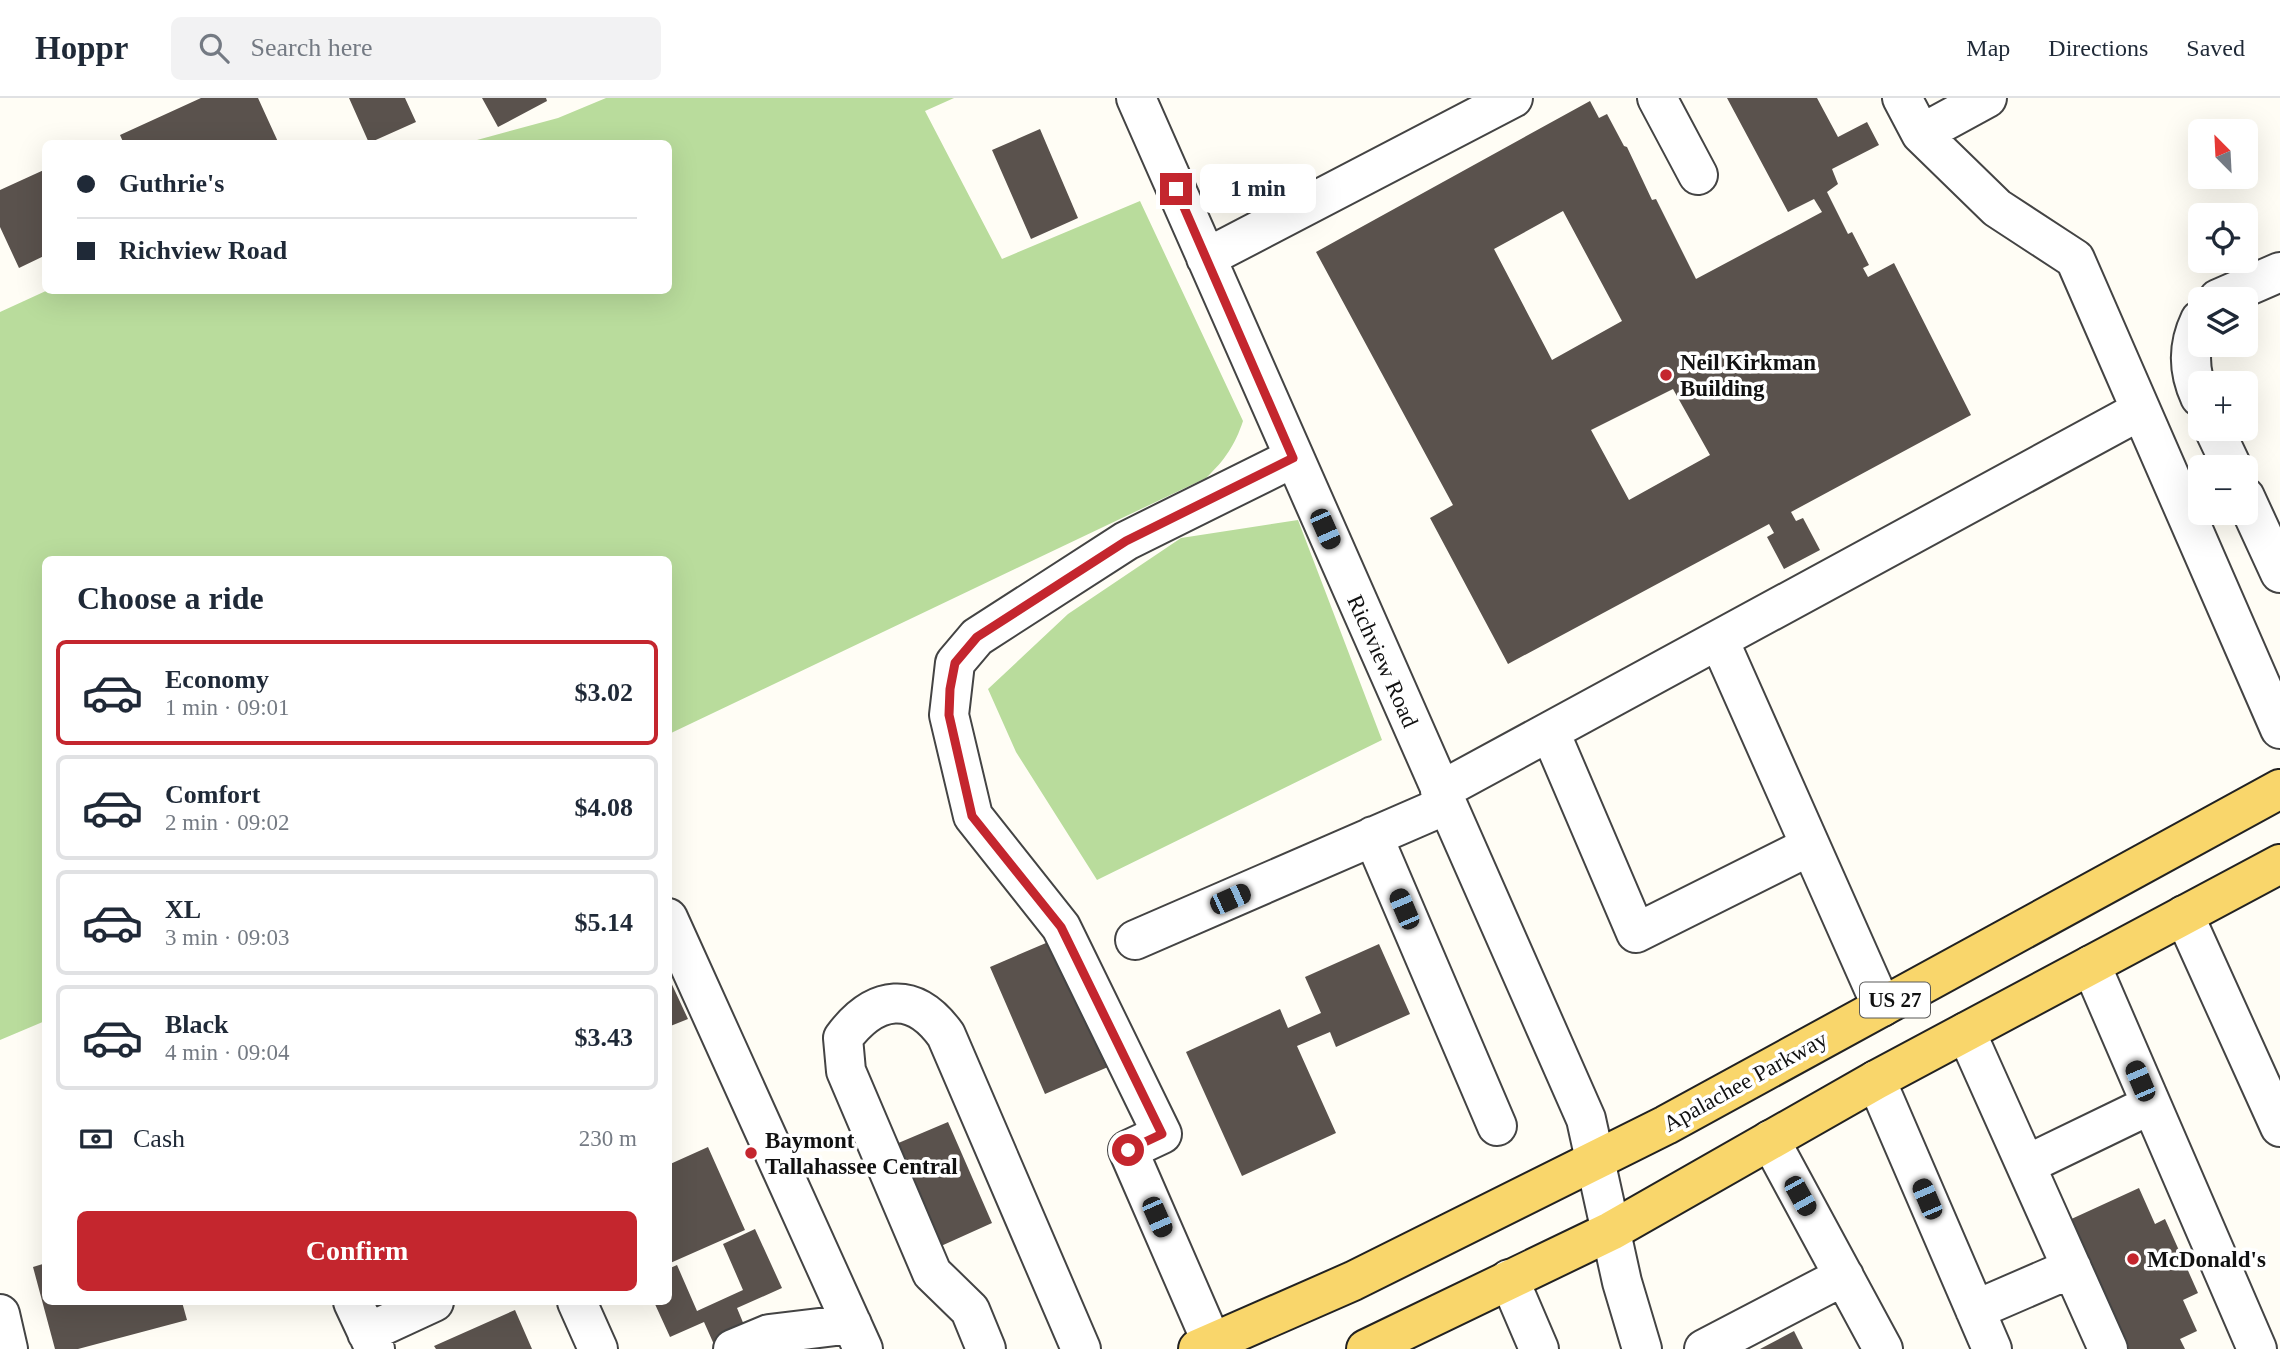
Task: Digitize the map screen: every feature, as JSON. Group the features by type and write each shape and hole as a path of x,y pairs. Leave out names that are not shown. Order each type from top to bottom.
{"main road":[{"name":"Apalachee Parkway","path":"1205,1346 1353,1281 1595,1161 2280,789"},
{"name":"US 27","path":"1366,1349 1611,1231 1876,1080 2280,864"}],"street":[{"name":"Richview Road","path":"1136,98 1586,1118 1622,1282 1642,1349"},
{"path":"1206,258 1513,98"},
{"path":"1657,98 1698,175"},
{"path":"1902,98 1922,134 1997,208 2075,259 2280,729"},
{"path":"1922,134 1987,98"},
{"path":"2246,287 2280,272"},
{"path":"1135,940 1373,836 1443,798 1550,732 2141,410"},
{"path":"1205,1346 1128,1150 1162,1134 1061,927 972,816 949,715 950,689 955,663 977,637 1126,541 1293,458"},
{"path":"2258,525 2280,573"},
{"path":"1719,640 1882,1007"},
{"path":"1550,732 1636,933 1810,846"},
{"path":"1373,836 1497,1126"},
{"path":"2184,915 2280,1127"},
{"path":"672,927 858,1337 769,1334 733,1349"},
{"path":"2091,965 2257,1349"},
{"path":"986,1349 970,1310 932,1273 846,1071 843,1038 858,1018 884,1003 906,1003 933,1016 946,1035 1081,1349"},
{"path":"1966,1032 2108,1349"},
{"path":"1876,1080 1992,1349"},
{"path":"2026,1165 2158,1121"},
{"path":"2158,1121 2173,1205 2231,1349"},
{"path":"1770,1140 1883,1349"},
{"path":"1975,1310 2072,1268"},
{"path":"1704,1349 1844,1276"},
{"path":"1509,1279 1539,1349"},
{"path":"365,1328 425,1305"},
{"path":"578,1305 598,1349"},
{"path":"0,1314 8,1349"}],"green space":[{"path":"606,98 954,98 925,111 1002,259 1140,201 1243,421 1237,438 1206,478 672,733 672,556 42,556 42,1022 0,1040 0,312 42,293 672,294 672,140 477,140 558,118"},
{"path":"1298,520 1382,740 1097,880 1016,752 988,689 1068,614 1181,538"}],"building":[{"path":"201,98 258,98 277,140 122,140 120,135"},
{"path":"349,98 405,98 416,122 376,140 368,140"},
{"path":"482,98 546,98 547,101 498,127"},
{"name":"Neil Kirkman Building","path":"1727,98 1817,98 1838,137 1867,122 1879,145 1832,169 1838,184 1827,192 1848,234 1852,232 1869,265 1863,268 1868,277 1894,263 1971,415 1791,512 1796,521 1803,518 1820,550 1784,569 1767,537 1774,533 1769,524 1508,664 1430,518 1453,505 1316,252 1590,101 1599,118 1607,114 1627,147 1652,200 1656,199 1696,279 1822,212 1814,199 1788,212","holes":["1563,211 1622,321 1552,360 1494,249","1673,389 1710,455 1629,500 1591,430"]},
{"path":"1040,129 1078,218 1031,239 992,150"},
{"path":"42,171 42,257 19,268 0,227 0,190"},
{"path":"1053,940 1108,1067 1045,1094 990,967"},
{"path":"1379,944 1410,1014 1336,1047 1330,1032 1297,1046 1336,1133 1242,1176 1186,1052 1280,1009 1288,1028 1321,1013 1305,977"},
{"path":"672,985 688,1019 672,1025"},
{"path":"948,1122 992,1223 941,1246 896,1144"},
{"path":"708,1147 745,1230 672,1262 672,1163"},
{"name":"McDonald's","path":"2139,1188 2155,1224 2165,1219 2198,1293 2183,1300 2197,1331 2180,1339 2185,1349 2129,1349 2111,1308 2106,1310 2067,1221"},
{"path":"755,1229 782,1288 737,1308 754,1349 716,1349 704,1322 670,1337 655,1305 672,1305 672,1267 677,1265 697,1311 743,1290 723,1244"},
{"path":"42,1264 42,1301 33,1267"},
{"path":"43,1305 183,1305 187,1320 78,1349 55,1349"},
{"path":"515,1310 532,1349 436,1349 434,1346"},
{"path":"1794,1331 1803,1349 1760,1349"}],"place":[{"name":"Neil Kirkman Building","path":"1666,375"},
{"name":"Baymont Tallahassee Central","path":"751,1153"},
{"name":"McDonald's","path":"2133,1259"}],"route":[{"path":"1128,1150 1162,1134 1061,927 972,816 949,715 950,689 955,663 977,637 1126,541 1293,458 1176,189"}]}
